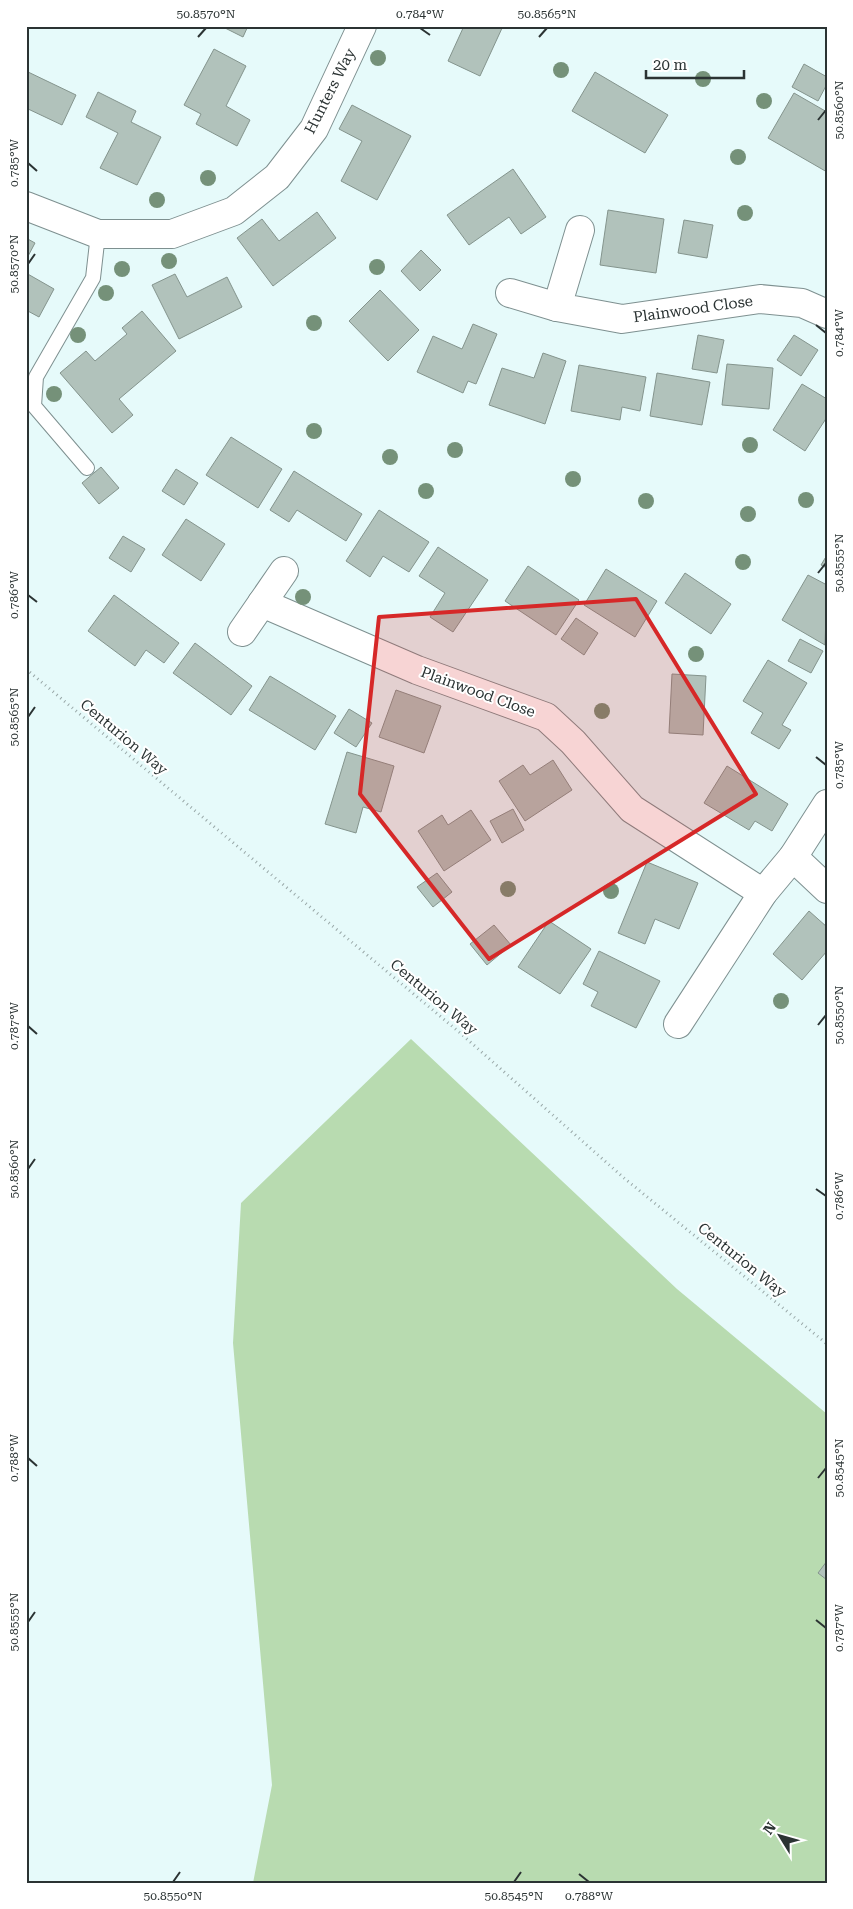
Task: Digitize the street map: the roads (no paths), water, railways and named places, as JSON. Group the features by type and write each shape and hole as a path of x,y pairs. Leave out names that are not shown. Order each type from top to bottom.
{"street":[{"name":"Hunters Way","path":"26,206 98,234 172,234 234,211 277,177 314,129 362,26"},
{"path":"557,307 580,230"},
{"name":"Plainwood Close","path":"510,293 557,307 622,319 760,300 802,303 827,314"},
{"path":"242,632 284,571"},
{"name":"Plainwood Close","path":"262,602 417,670 546,717 573,742 632,809 763,893"},
{"path":"678,1024 763,893 793,857 827,804"},
{"path":"793,857 827,889"}],"lane":[{"path":"87,468 30,404 36,377 93,278 98,234"}]}
